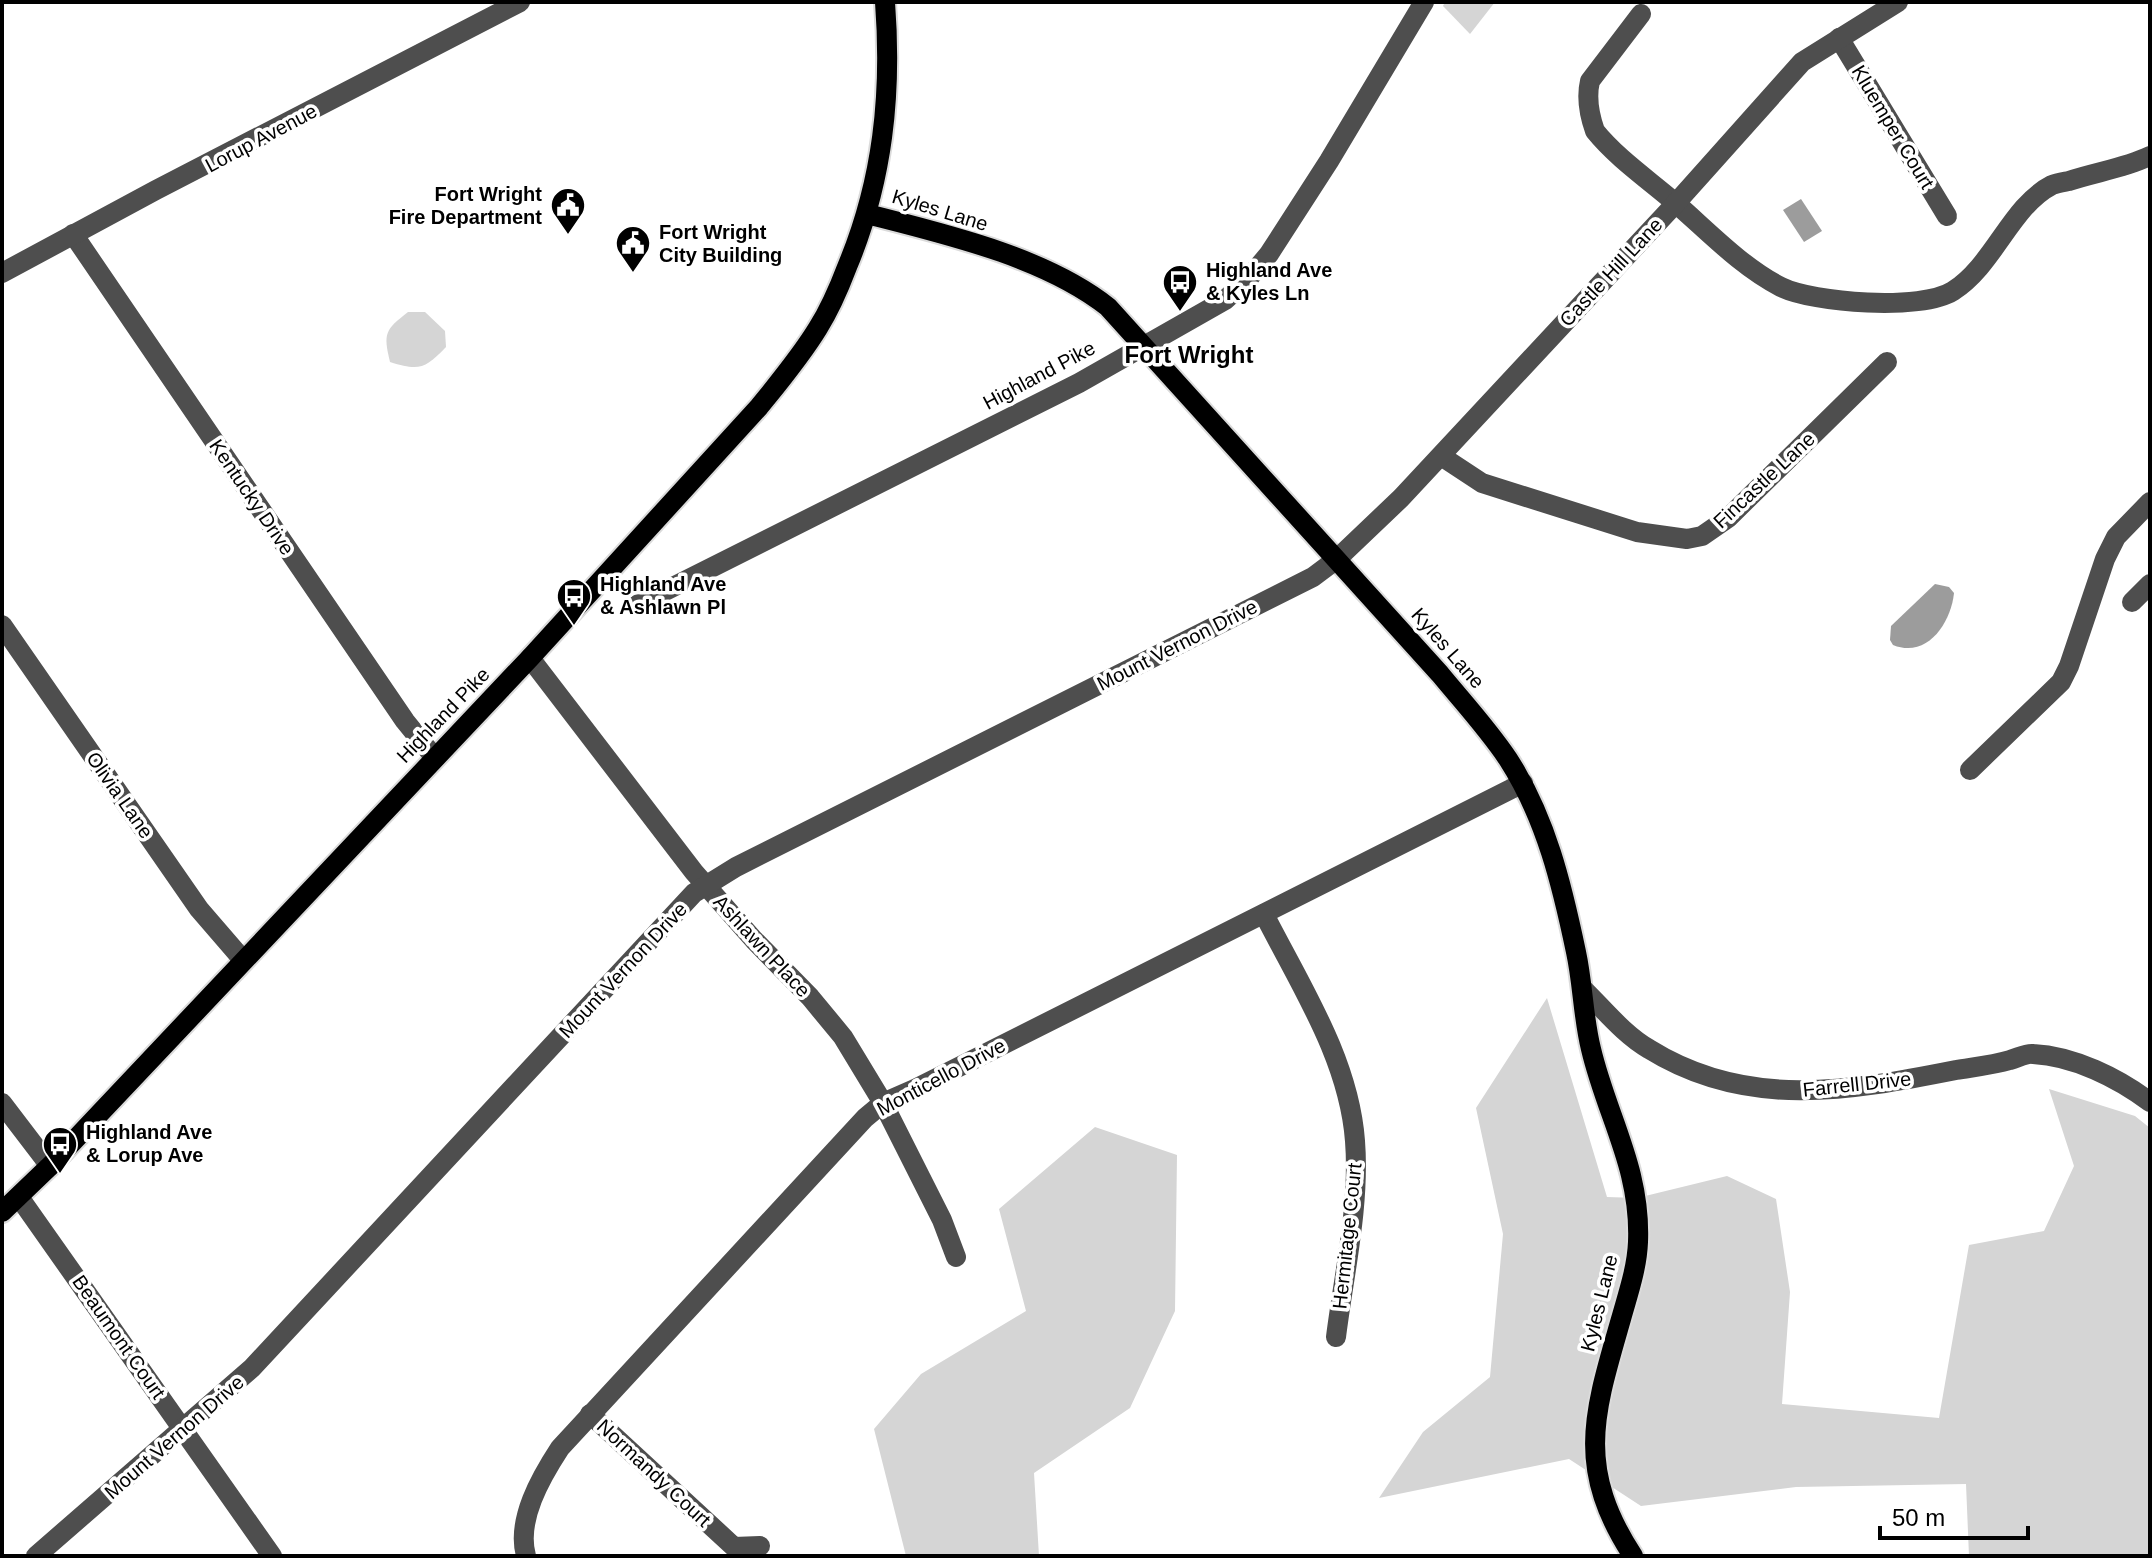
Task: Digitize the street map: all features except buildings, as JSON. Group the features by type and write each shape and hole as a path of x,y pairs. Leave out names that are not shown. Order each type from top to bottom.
{"main road":[{"name":"Kyles Lane","path":"885,2 888,74 885,133 867,214 1041,267 1068,280 1108,307 1337,559 1489,733 1523,783 1540,818 1561,882 1591,1048 1628,1159 1637,1198 1638,1244 1630,1288 1599,1395 1594,1442 1599,1477 1610,1515 1633,1556"},
{"name":"Highland Pike","path":"2,1212 50,1166 530,658 759,407 820,326 835,297 867,214"}],"street":[{"name":"Lorup Avenue","path":"2,273 520,2"},
{"name":"Highland Pike","path":"637,605 1079,383 1225,300 1269,254 1424,2"},
{"name":"Castle Hill Lane","path":"1337,559 1441,456 1802,62 1898,2"},
{"path":"1641,14 1590,81 1589,115 1595,131 1724,245 1766,278 1800,294 1904,304 1938,299 1972,277 2008,228 2034,199 2052,185 2091,172 2136,163 2150,156"},
{"name":"Kluemper Court","path":"1839,38 1947,216"},
{"name":"Kentucky Drive","path":"73,234 405,721 435,758"},
{"name":"Fincastle Lane","path":"1441,456 1482,483 1637,532 1687,539 1702,536 1728,518 1887,362"},
{"path":"1970,770 2061,682 2105,559 2116,537 2150,502"},
{"name":"Mount Vernon Drive","path":"36,1556 252,1368 694,893 750,859 1313,577 1337,559"},
{"path":"2132,602 2150,584"},
{"name":"Olivia Lane","path":"2,625 199,909 243,960"},
{"name":"Ashlawn Place","path":"530,658 706,884 843,1037 883,1103 942,1220 956,1257"},
{"name":"Monticello Drive","path":"526,1556 524,1526 532,1500 554,1457 590,1414 865,1118 883,1103 1523,783"},
{"name":"Hermitage Court","path":"1264,914 1321,1026 1340,1071 1350,1106 1356,1182 1336,1337"},
{"name":"Farrell Drive","path":"1582,988 1647,1049 1709,1078 1757,1089 1841,1089 1933,1075 2031,1053 2100,1071 2150,1102"},
{"path":"2,1103 50,1166"},
{"name":"Beaumont Court","path":"19,1197 272,1556"},
{"name":"Normandy Court","path":"590,1414 734,1547 760,1546"}],"shaded area":[{"path":"1445,2 1495,2 1470,34 1443,6"},
{"path":"1801,199 1822,231 1804,242 1783,210"},
{"path":"408,312 425,312 445,331 446,347 421,366 408,367 390,362 388,333 394,323"},
{"path":"1935,584 1949,587 1954,593 1942,626 1935,636 1916,647 1893,645 1890,640 1891,626"},
{"path":"1547,998 1607,1197 1637,1198 1727,1176 1776,1199 1790,1292 1782,1404 1939,1418 1969,1245 2044,1231 2074,1166 2049,1089 2135,1116 2150,1128 2150,1556 1969,1556 1966,1484 1796,1487 1641,1506 1569,1459 1379,1498 1423,1432 1490,1377 1503,1234 1476,1108"},
{"path":"1095,1127 1177,1155 1175,1311 1130,1408 1034,1473 1039,1556 906,1556 874,1429 921,1374 1026,1311 999,1209"}],"place":[{"name":"Fort Wright Fire Department","path":"568,236"},
{"name":"Fort Wright City Building","path":"633,274"},
{"name":"Highland Ave & Kyles Ln","path":"1180,313"},
{"name":"Highland Ave & Ashlawn Pl","path":"574,627"},
{"name":"Highland Ave & Lorup Ave","path":"60,1175"}],"district":[{"name":"Fort Wright","path":"1189,355"}]}
